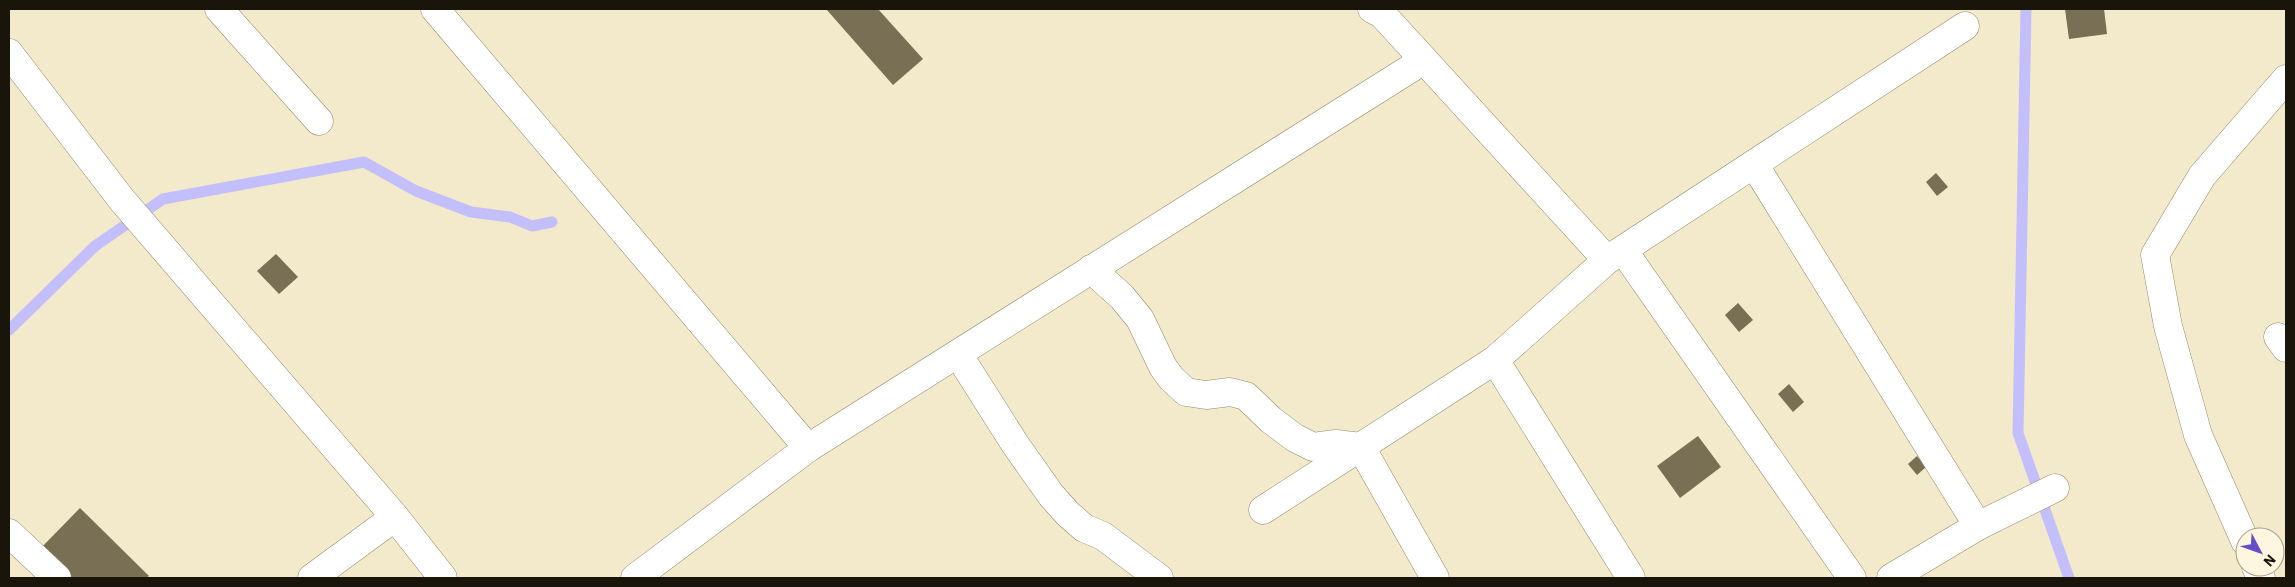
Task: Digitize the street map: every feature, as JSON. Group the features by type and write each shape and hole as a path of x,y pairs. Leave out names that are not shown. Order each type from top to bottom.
{"street":[{"path":"220,9 319,121"},
{"path":"435,9 808,448"},
{"path":"1372,9 1382,14 1424,60 1615,255 1852,578"},
{"path":"1263,510 1496,360 1615,255 1965,26"},
{"path":"9,53 122,200 395,517 443,578"},
{"path":"634,578 808,448 1424,60"},
{"path":"2239,527 2198,435 2168,326 2155,255 2202,176 2286,79"},
{"path":"1754,164 1978,526"},
{"path":"1091,269 1122,297 1140,319 1163,367 1171,378 1186,392 1206,395 1230,392 1246,396 1271,420 1295,438 1313,446 1336,444 1361,446"},
{"path":"958,354 1015,444 1051,495 1068,514 1084,528 1103,536 1159,578"},
{"path":"1496,360 1631,578"},
{"path":"1361,446 1435,578"},
{"path":"1891,578 1978,526 2055,488"},
{"path":"312,578 395,517"},
{"path":"9,534 57,578"}],"building":[{"path":"826,9 878,9 923,59 893,85"},
{"path":"2065,9 2104,9 2107,34 2069,39"},
{"path":"1936,173 1948,187 1937,196 1926,182"},
{"path":"276,254 298,277 279,294 257,271"},
{"path":"1738,303 1753,320 1739,332 1725,315"},
{"path":"1789,384 1804,402 1793,412 1778,394"},
{"path":"1698,436 1721,467 1680,498 1657,466"},
{"path":"1917,456 1926,467 1917,475 1908,464"},
{"path":"80,508 149,576 146,578 63,578 37,552"}],"waterway":[{"path":"2026,9 2018,433 2069,578"},
{"path":"9,330 95,246 163,199 364,162 416,191 471,212 510,217 532,226 552,222"}]}
